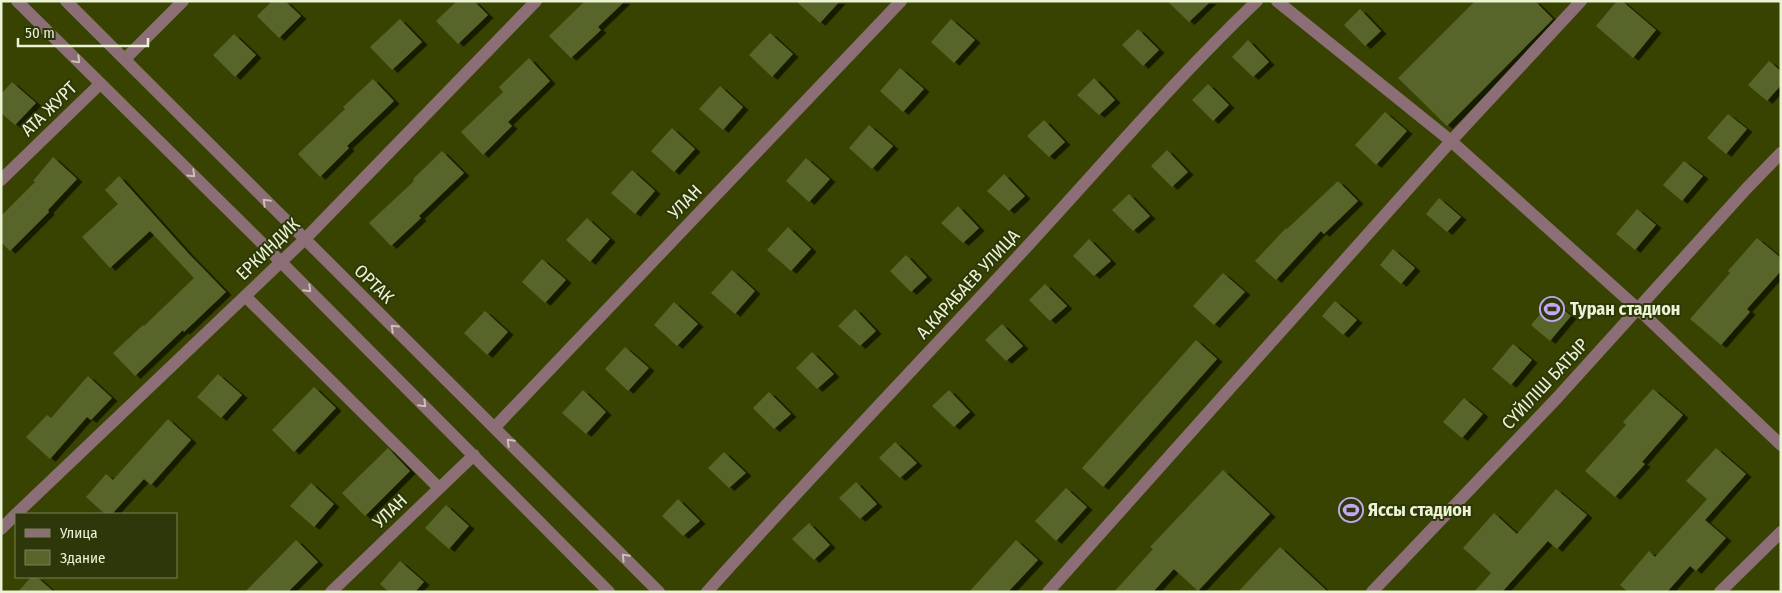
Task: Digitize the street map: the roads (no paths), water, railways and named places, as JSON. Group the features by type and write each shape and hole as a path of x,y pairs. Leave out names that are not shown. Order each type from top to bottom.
{"street":[{"path":"17,1 281,262 609,592"},
{"name":"ОРТАК","path":"66,1 659,592"},
{"path":"125,59 183,1"},
{"name":"ЕРКИНДИК","path":"17,513 304,240 536,1"},
{"name":"УЛАН","path":"495,427 901,1"},
{"name":"А.КАРАБАЕВ УЛИЦА","path":"707,592 785,505 1004,272 1169,92 1257,1"},
{"path":"1277,1 1451,141 1638,309 1781,445"},
{"path":"1048,592 1451,141 1581,1"},
{"name":"АТА ЖУРТ","path":"1,180 100,84"},
{"name":"СҮЙІЛІШ БАТЫР","path":"1372,592 1557,398 1781,153"},
{"path":"246,296 439,488"},
{"name":"УЛАН","path":"331,592 474,455"},
{"name":"ЕРКИНДИК","path":"1,529 15,515"},
{"path":"1720,592 1781,532"}],"place":[{"name":"Туран стадион","path":"1552,309"},
{"name":"Яссы стадион","path":"1351,510"}]}
